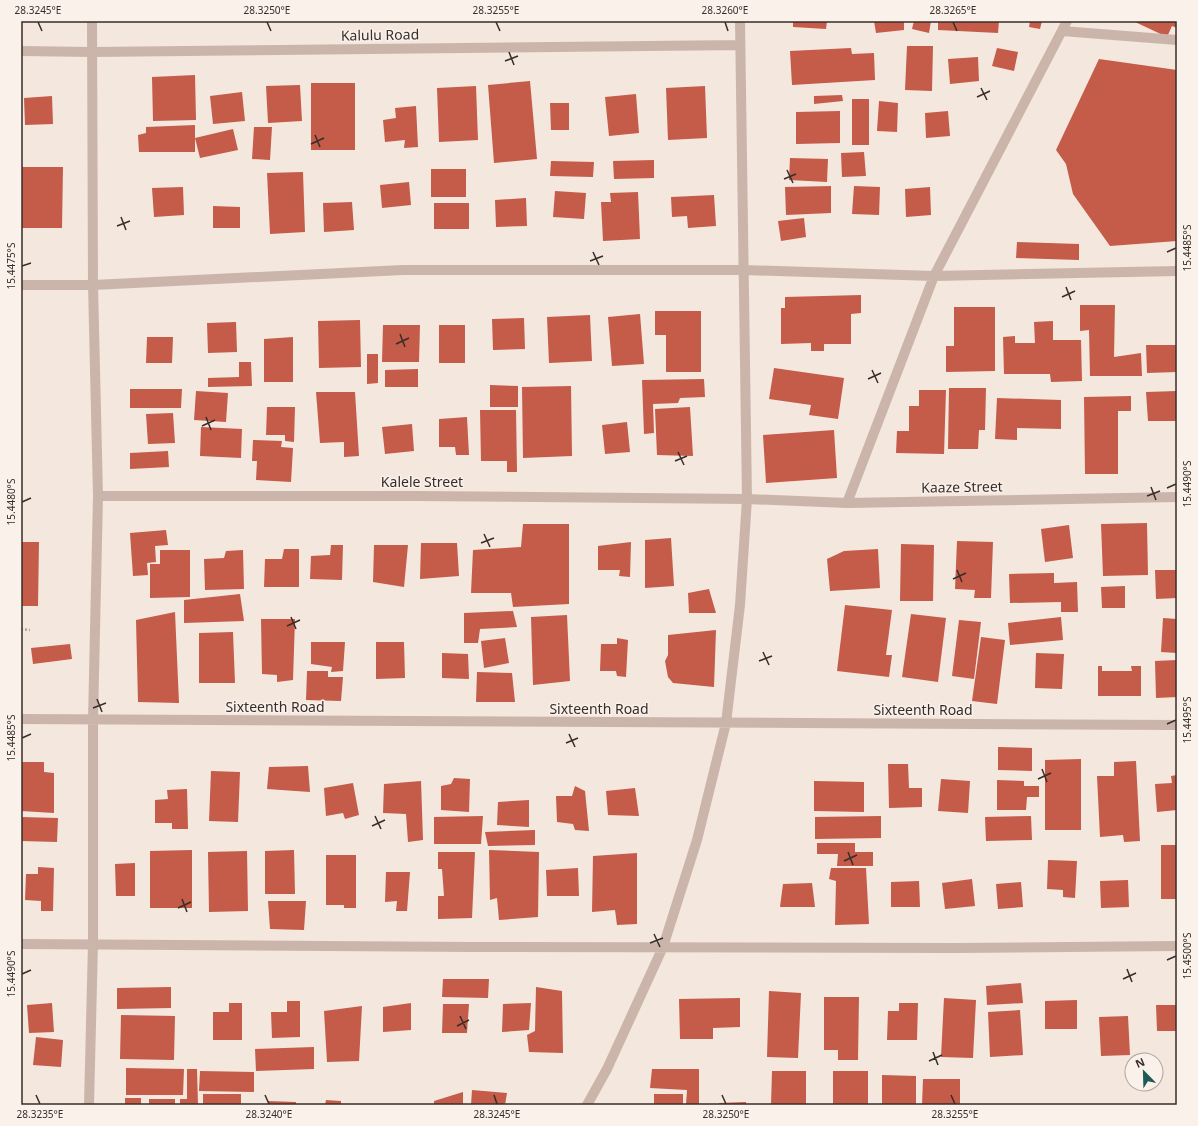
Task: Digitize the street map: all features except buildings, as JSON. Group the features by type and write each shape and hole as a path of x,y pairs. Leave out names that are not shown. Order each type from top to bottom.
{"street":[{"path":"89,1105 93,944 93,720 98,496 93,285 92,21"},
{"path":"587,1105 606,1069 663,947 697,840 726,723 740,605 747,499 740,21"},
{"path":"847,503 934,276 1067,21"},
{"path":"1062,31 1177,40"},
{"name":"Kalulu Road","path":"21,51 92,52 740,45"},
{"path":"21,285 93,285 403,270 744,270 934,276 1177,271"},
{"name":"Kalele Street","path":"98,496 410,496 747,499"},
{"name":"Kaaze Street","path":"747,499 847,503 1177,497"},
{"name":"Sixteenth Road","path":"21,719 1177,725"},
{"path":"21,944 962,948 1177,946"}],"path":[{"path":"21,629 30,630"}]}
